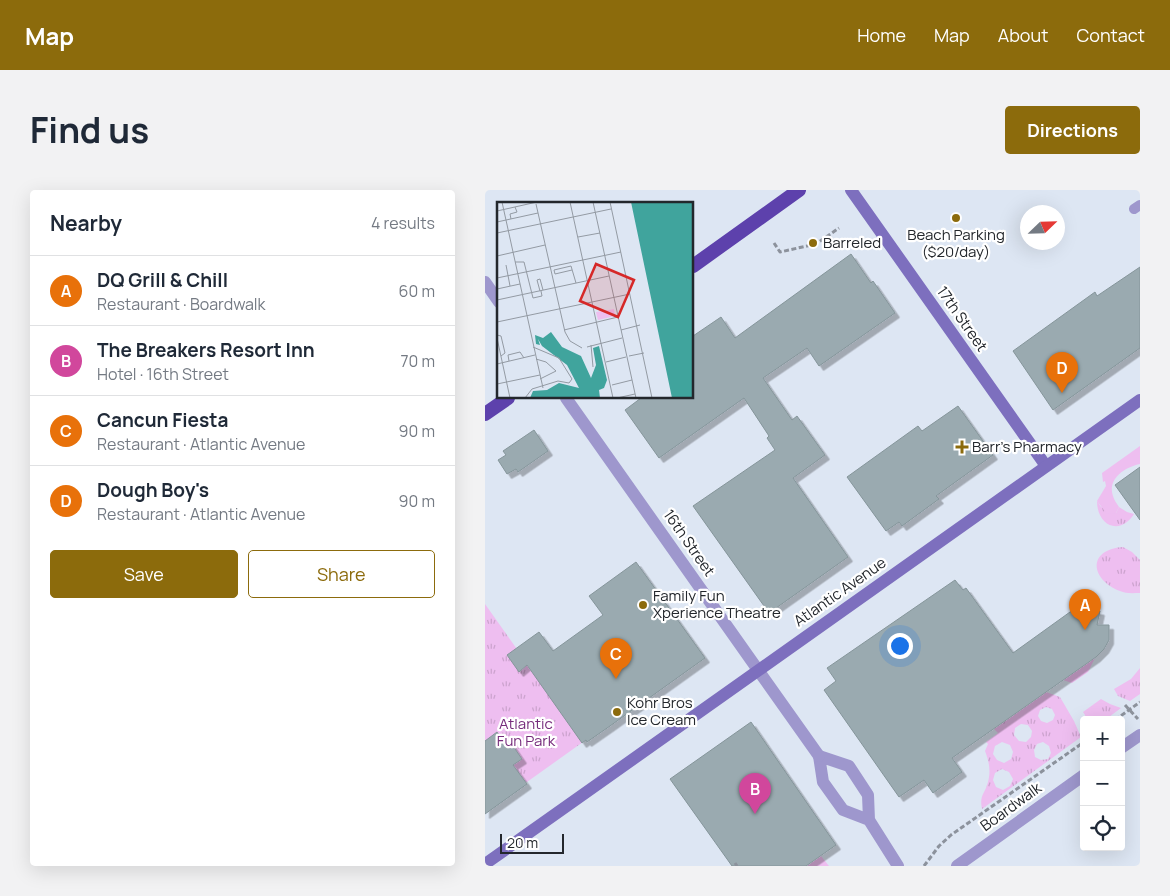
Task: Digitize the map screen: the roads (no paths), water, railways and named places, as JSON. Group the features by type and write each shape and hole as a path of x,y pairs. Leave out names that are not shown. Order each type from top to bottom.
{"highway":[{"path":"694,265 799,190"},
{"path":"485,414 507,399"}],"main road":[{"name":"17th Street","path":"851,190 1046,466"},
{"name":"Atlantic Avenue","path":"485,864 1140,400"}],"street":[{"path":"485,282 497,299"},
{"name":"16th Street","path":"567,399 819,756 823,782 843,810 869,820"},
{"path":"1125,745 1140,735"},
{"path":"819,756 849,766 868,795 869,820 898,866"},
{"name":"Boardwalk","path":"957,866 1080,778"}],"place":[{"name":"Beach Parking ($20/day)","path":"956,218"},
{"name":"Barreled","path":"813,243"},
{"name":"Dough Boy's","path":"1062,393"},
{"name":"Barr's Pharmacy","path":"962,447"},
{"name":"Family Fun Xperience Theatre","path":"643,605"},
{"name":"DQ Grill & Chill","path":"1085,630"},
{"name":"Cancun Fiesta","path":"616,679"},
{"name":"Kohr Bros Ice Cream","path":"617,712"},
{"name":"The Breakers Resort Inn","path":"755,814"}],"park label":[{"name":"Atlantic Fun Park","path":"526,732"}]}
